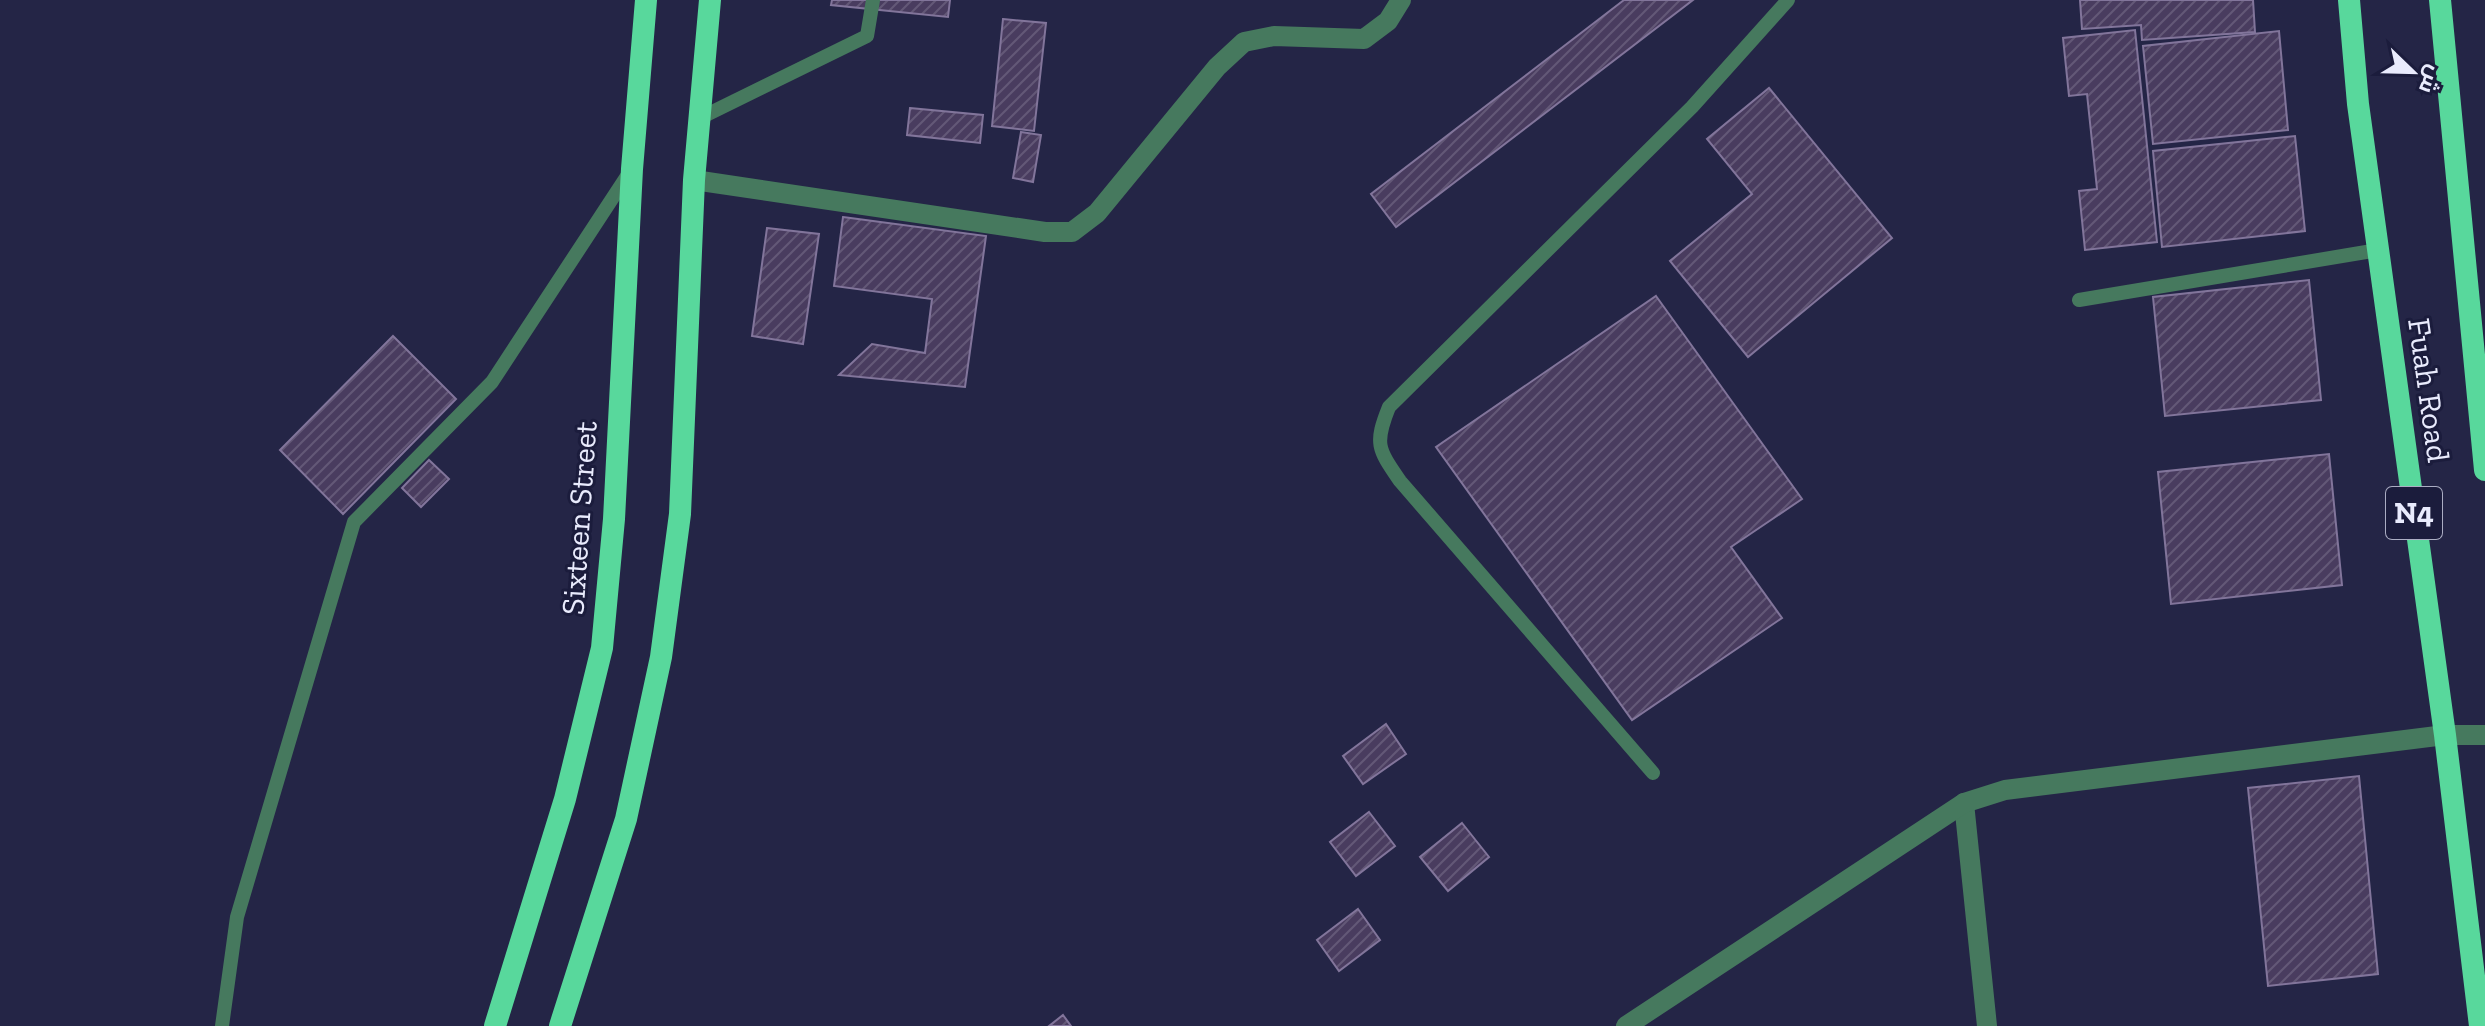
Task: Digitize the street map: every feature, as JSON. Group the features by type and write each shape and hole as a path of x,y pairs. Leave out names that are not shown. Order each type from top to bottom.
{"highway":[{"name":"Sixteen Street","path":"495,1026 565,799 602,648 614,519 632,169 646,0"},
{"path":"560,1026 626,819 661,657 680,514 694,180 710,0"},
{"name":"Fuah Road","path":"2349,0 2358,104 2445,735 2480,1026"},
{"name":"Fuah Road","path":"2440,0 2481,381 2485,470"}],"street":[{"path":"694,180 1045,232 1072,232 1097,213 1217,67 1244,42 1274,36 1364,39 1388,21 1401,0"},
{"path":"1626,1026 1964,803 2005,790 2445,735 2485,735"},
{"path":"1964,803 1987,1026"}],"lane":[{"path":"702,117 867,36 873,0"},
{"path":"1653,773 1400,481 1381,455 1379,432 1389,407 1692,107 1788,0"},
{"path":"222,1026 237,917 354,522 492,382 632,169"},
{"path":"2079,300 2378,250"}],"building":[{"path":"832,0 950,0 948,17 831,5"},
{"path":"1624,0 1693,0 1396,227 1371,194"},
{"path":"2080,0 2253,0 2255,32 2142,40 2141,25 2082,29"},
{"path":"1003,19 1046,23 1034,131 992,126"},
{"path":"2135,30 2157,242 2085,250 2079,191 2097,189 2087,94 2069,96 2063,38"},
{"path":"2279,31 2288,130 2153,144 2143,46"},
{"path":"1769,88 1892,238 1748,357 1670,261 1752,194 1707,139"},
{"path":"910,108 983,115 980,143 907,135"},
{"path":"1021,132 1041,135 1033,182 1013,178"},
{"path":"2295,136 2305,231 2162,247 2153,151"},
{"path":"843,217 986,236 965,387 839,375 872,344 925,353 932,299 834,286"},
{"path":"767,228 819,234 803,344 752,336"},
{"path":"2309,280 2321,400 2165,416 2153,297"},
{"path":"1656,296 1802,499 1731,547 1782,618 1632,720 1436,447"},
{"path":"393,336 456,399 343,514 280,450"},
{"path":"2329,454 2342,585 2171,604 2158,472"},
{"path":"429,460 449,479 421,507 402,488"},
{"path":"1386,724 1406,754 1363,784 1343,756"},
{"path":"2359,776 2378,974 2268,986 2248,788"},
{"path":"1369,812 1395,846 1356,876 1330,842"},
{"path":"1462,823 1489,857 1448,891 1420,857"},
{"path":"1358,909 1380,940 1339,971 1317,940"},
{"path":"1063,1015 1071,1026 1049,1026"}]}
